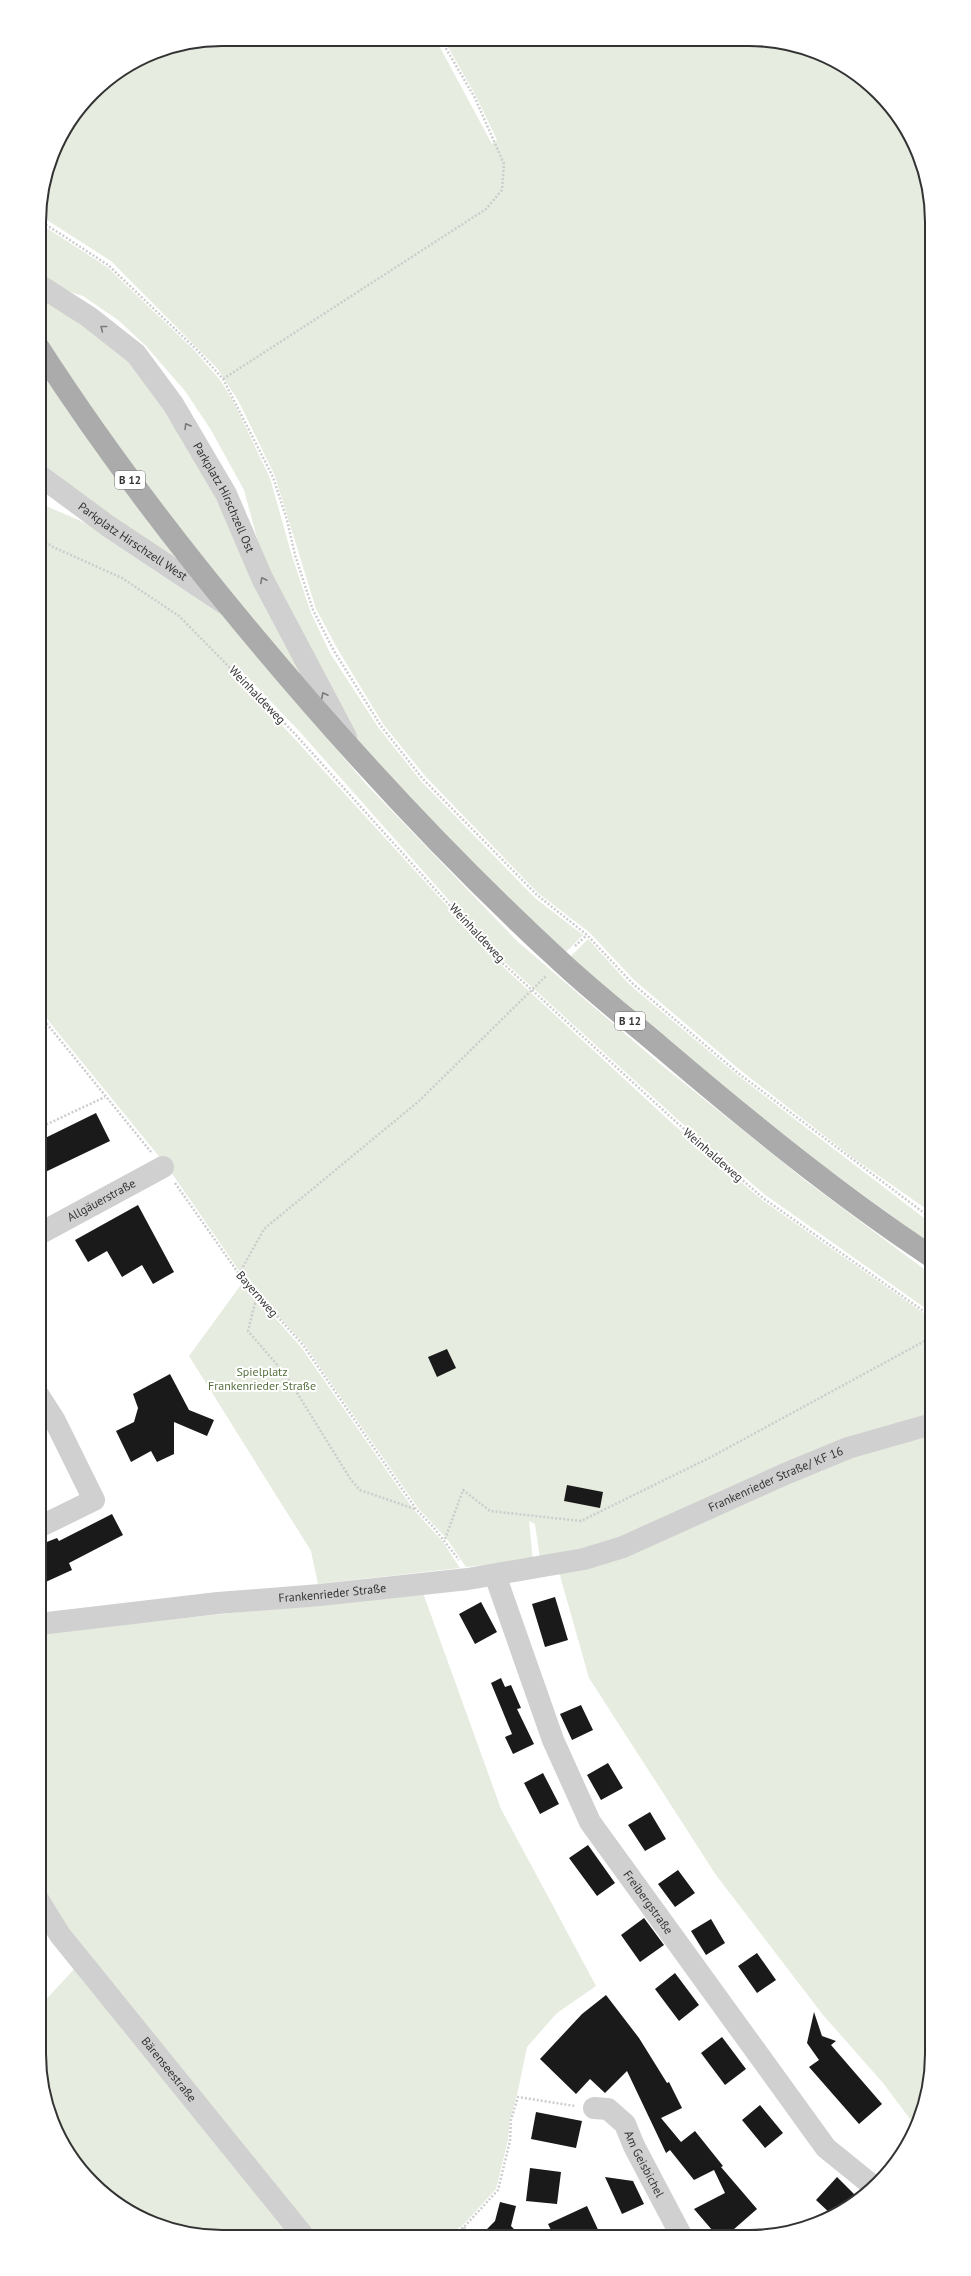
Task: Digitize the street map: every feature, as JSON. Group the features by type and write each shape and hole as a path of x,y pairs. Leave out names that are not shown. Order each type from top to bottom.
{"main road":[{"name":"B 12","path":"46,358 111,455 229,606 354,754 460,866 561,962 712,1090 813,1173 925,1252"}],"street":[{"name":"Parkplatz Hirschzell Ost","path":"46,289 89,317 136,354 173,404 226,494 262,578 354,754"},
{"name":"Parkplatz Hirschzell West","path":"46,480 108,526 229,606"},
{"name":"Allgäuerstraße","path":"46,1230 163,1167"},
{"path":"46,1407 55,1421 94,1500 46,1524"},
{"name":"Frankenrieder Straße/ KF 16","path":"623,1547 785,1474 848,1448 925,1426"},
{"name":"Frankenrieder Straße","path":"46,1623 218,1603 320,1595 468,1579 584,1559 623,1547"},
{"name":"Freibergstraße","path":"495,1575 552,1740 590,1822 826,2148 869,2183"},
{"name":"Bärenseestraße","path":"46,1913 60,1935 299,2230"},
{"name":"Am Geisbichel","path":"594,2108 608,2109 625,2124 637,2152 678,2230"}],"path":[{"path":"223,379 486,209 502,190 504,164 474,98 444,46"},
{"path":"46,225 108,265 198,351 223,379 273,477 287,520 294,555 313,610 334,651 381,726 422,778 537,895 587,935 632,983 738,1073 925,1214"},
{"name":"Weinhaldeweg","path":"46,542 53,547 122,578 178,616 295,734 498,958 675,1121 763,1198 925,1312"},
{"path":"574,946 587,935"},
{"path":"239,1274 264,1229 419,1100 546,976"},
{"name":"Bayernweg","path":"46,1024 163,1167 239,1274 303,1345 416,1510 444,1540 460,1562 468,1579"},
{"path":"46,1125 105,1097"},
{"path":"257,1295 248,1331 286,1375 351,1480 360,1490 416,1510"},
{"path":"444,1540 463,1490 490,1511 581,1521 711,1457 925,1341"},
{"path":"458,2230 464,2226 498,2190 510,2141 511,2120 518,2097 594,2108"},
{"path":"464,2226 466,2230"}],"green space":[{"path":"210,46 439,46 492,144 497,140 476,96 447,46 761,46 783,49 816,59 847,76 874,97 895,124 912,155 922,188 925,210 925,1208 852,1157 740,1070 634,980 590,933 538,893 426,777 383,724 337,648 316,609 275,476 239,402 217,368 111,261 46,219 49,188 55,165 64,144 76,124 97,97 115,82 144,64 165,55 188,49"},
{"path":"46,228 107,267 194,350 221,381 234,403 270,478 292,556 311,613 330,653 378,727 421,781 535,898 583,935 565,953 467,859 363,747 349,727 267,575 244,490 211,430 185,391 146,346 118,320 83,296 46,284"},
{"path":"46,296 128,360 167,409 195,455 305,683 183,535 60,368 46,346"},
{"path":"46,377 175,555 173,559 49,473 46,468"},
{"path":"46,506 104,531 220,610 365,783 517,941 659,1063 806,1181 925,1270 925,1308 764,1194 677,1119 500,958 300,732 238,667 232,673 293,737 500,964 673,1124 762,1200 925,1314 925,1418 621,1541 540,1559 535,1524 529,1521 533,1561 466,1567 447,1539 418,1508 304,1344 245,1279 166,1165 46,1016"},
{"path":"588,939 630,985 736,1074 925,1219 925,1240 822,1165 721,1085 570,957"},
{"name":"Spielplatz Frankenrieder Straße","path":"243,1282 301,1347 414,1510 443,1542 460,1568 318,1584 311,1551 189,1356"},
{"path":"925,1432 925,2066 922,2088 912,2121 883,2083 823,2015 716,1875 589,1678 559,1572 786,1480"},
{"path":"423,1593 501,1809 596,1986 557,2013 527,2047 510,2120 508,2140 496,2189 463,2225 456,2230 304,2230 65,1931 46,1901 46,1632"},
{"path":"77,1966 294,2230 210,2230 176,2224 144,2212 115,2194 97,2179 76,2152 64,2132 55,2111 49,2088 46,2066 46,1999"}],"building":[{"path":"96,1113 110,1141 46,1172 46,1138"},
{"path":"138,1205 174,1272 153,1284 142,1265 122,1277 107,1251 88,1262 75,1240"},
{"path":"447,1349 456,1368 437,1377 428,1357"},
{"path":"170,1374 189,1410 214,1420 207,1436 174,1422 174,1454 157,1462 151,1451 131,1462 116,1431 134,1422 138,1408 133,1394"},
{"path":"567,1485 603,1492 600,1508 564,1501"},
{"path":"112,1514 123,1535 69,1563 72,1570 46,1582 46,1542 57,1538 59,1541"},
{"path":"555,1597 568,1640 545,1647 532,1604"},
{"path":"481,1602 497,1632 475,1644 459,1614"},
{"path":"501,1678 505,1687 511,1685 521,1708 517,1709 534,1744 513,1754 505,1737 512,1734 491,1683"},
{"path":"581,1705 593,1730 572,1740 560,1714"},
{"path":"608,1763 623,1788 601,1800 587,1775"},
{"path":"543,1773 559,1804 540,1814 524,1783"},
{"path":"650,1812 666,1839 645,1851 628,1825"},
{"path":"588,1845 615,1883 597,1896 569,1858"},
{"path":"678,1870 695,1893 675,1907 658,1884"},
{"path":"644,1918 664,1945 640,1962 621,1935"},
{"path":"711,1919 725,1943 706,1955 691,1931"},
{"path":"757,1953 776,1980 757,1993 738,1966"},
{"path":"675,1973 699,2005 679,2021 655,1989"},
{"path":"606,1995 639,2038 667,2083 669,2082 682,2108 661,2118 681,2142 695,2131 723,2166 721,2167 757,2209 733,2230 712,2230 694,2209 725,2193 714,2170 694,2180 670,2150 666,2153 627,2071 605,2093 590,2079 576,2094 540,2059 582,2014"},
{"path":"814,2012 822,2036 836,2041 831,2045 882,2104 859,2124 809,2067 819,2060 807,2043"},
{"path":"722,2037 746,2069 725,2085 701,2053"},
{"path":"760,2105 783,2133 765,2148 742,2120"},
{"path":"536,2112 582,2121 576,2148 531,2139"},
{"path":"530,2168 561,2172 557,2204 526,2201"},
{"path":"605,2177 633,2181 644,2204 622,2214"},
{"path":"837,2177 855,2195 828,2211 816,2200"},
{"path":"500,2202 516,2206 511,2226 515,2230 486,2230 495,2221"},
{"path":"587,2206 598,2230 551,2230 548,2224"}]}
